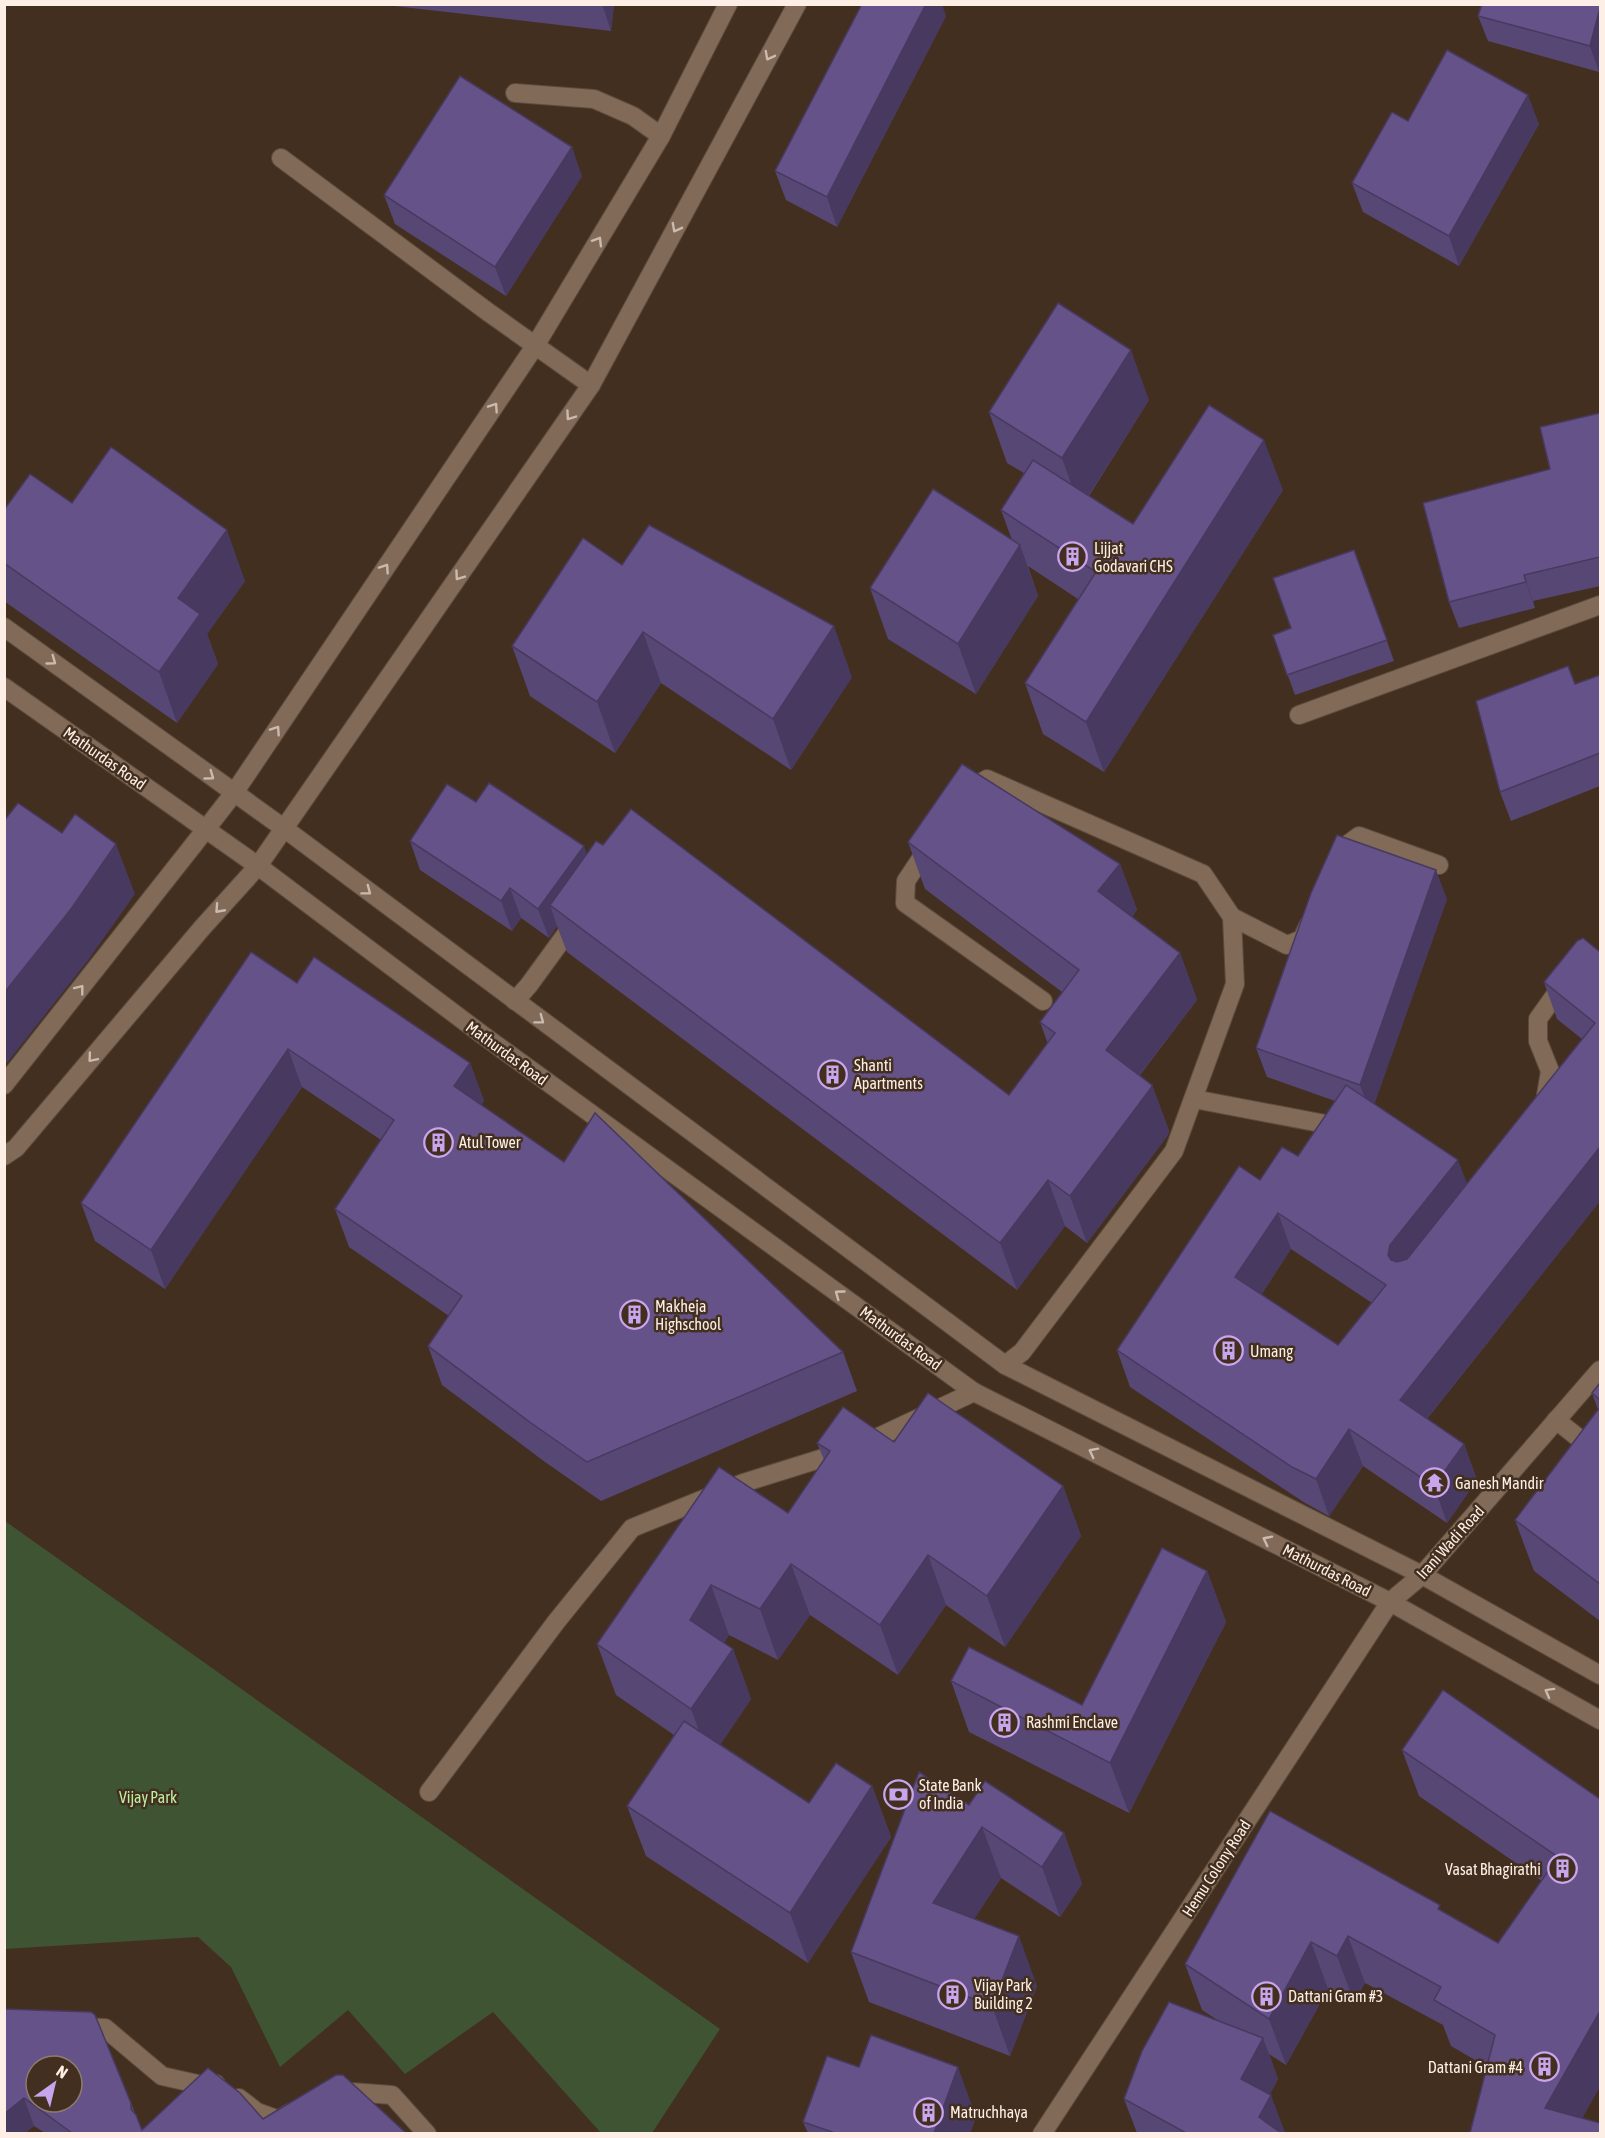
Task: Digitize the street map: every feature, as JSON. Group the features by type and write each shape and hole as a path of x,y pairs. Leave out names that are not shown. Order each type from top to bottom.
{"street":[{"path":"4,1085 234,793 535,346 661,136 728,4"},
{"path":"4,1156 16,1148 202,928 258,866 591,385 797,4"},
{"path":"515,93 594,99 633,116 661,136"},
{"path":"281,158 591,385"},
{"path":"1299,715 1600,605"},
{"path":"4,627 285,829 1005,1365 1422,1575 1600,1675"},
{"name":"Mathurdas Road","path":"4,687 258,866 484,1036 974,1392 1390,1602 1600,1720"},
{"path":"955,808 967,789 987,779 1203,874 1232,917 1287,945 1302,939 1316,909"},
{"path":"937,835 906,881 905,903 1043,1001"},
{"path":"1329,878 1343,848 1359,836 1439,866"},
{"path":"515,1001 589,902"},
{"path":"1005,1365 1022,1352 1174,1151 1235,984 1232,917"},
{"path":"1532,1120 1545,1101 1550,1071 1538,1041 1538,1019 1568,977 1600,960"},
{"path":"1194,1099 1336,1126"},
{"name":"Irani Wadi Road","path":"1390,1602 1422,1575 1600,1370"},
{"path":"429,1792 556,1622 632,1528 742,1483 855,1448 974,1392"},
{"path":"1556,1420 1600,1455"},
{"name":"Hemu Colony Road","path":"1042,2133 1390,1602"},
{"path":"61,2027 105,2028 162,2076 202,2085 222,2084 257,2112 279,2120 327,2090 392,2095 427,2133"},
{"path":"185,2101 202,2085"}],"green space":[{"name":"Vijay Park","path":"5,1521 720,2029 652,2133 601,2133 493,2012 405,2074 348,2010 280,2067 231,1967 198,1937 5,1949"}],"building":[{"path":"862,4 926,4 827,197 775,171"},
{"path":"1482,4 1600,4 1600,8 1590,46 1478,16"},
{"path":"1447,50 1528,95 1449,236 1352,183 1392,112 1408,121"},
{"path":"460,76 572,147 495,267 384,195"},
{"path":"1058,303 1131,350 1062,458 989,412"},
{"path":"1209,405 1264,440 1086,722 1025,683 1096,572 1001,510 1033,460 1133,524"},
{"path":"1600,413 1600,557 1524,575 1526,582 1449,602 1423,503 1550,469 1540,427"},
{"path":"111,447 227,530 178,598 200,614 159,672 4,563 4,510 30,474 72,503"},
{"path":"933,489 1020,545 958,644 870,588"},
{"path":"649,525 834,626 773,719 643,632 597,702 512,646 583,538 622,565"},
{"path":"1354,550 1387,640 1287,675 1273,635 1291,628 1273,578"},
{"path":"1568,666 1575,684 1600,675 1600,753 1500,792 1476,701"},
{"path":"962,764 1120,864 1098,891 1180,953 1106,1050 1152,1085 1151,1088 1070,1196 1048,1180 1000,1243 550,905 596,841 603,845 631,809 1009,1095 1055,1033 1040,1022 1079,970 908,842"},
{"path":"489,783 584,846 538,909 510,888 501,901 410,841 447,784 476,802"},
{"path":"18,803 62,833 75,814 116,844 71,909 4,993 4,821"},
{"path":"1337,835 1436,870 1360,1085 1256,1048 1311,893"},
{"path":"1583,938 1600,952 1600,1147 1400,1400 1464,1444 1434,1486 1349,1429 1316,1479 1292,1467 1117,1350 1239,1166 1260,1180 1282,1147 1298,1156 1346,1085 1458,1160 1390,1245 1388,1255 1391,1260 1397,1262 1407,1259 1595,1023 1544,982 1577,941","holes":["1278,1213 1386,1285 1338,1345 1235,1277"]},
{"path":"251,952 297,983 314,957 470,1063 454,1086 564,1162 595,1113 843,1352 587,1462 428,1346 462,1296 335,1209 394,1120 288,1049 151,1250 81,1203"},
{"path":"1600,1383 1600,1400 1592,1393"},
{"path":"928,1393 1063,1486 987,1596 928,1555 880,1625 791,1564 760,1609 711,1585 690,1620 733,1649 691,1709 597,1644 719,1467 788,1513 830,1451 817,1443 843,1407 894,1442"},
{"path":"1600,1407 1600,1584 1515,1520"},
{"path":"1162,1548 1207,1571 1110,1763 951,1681 969,1647 1082,1705"},
{"path":"1443,1690 1600,1799 1600,2011 1545,2108 1600,2123 1600,2133 1470,2133 1495,2035 1434,2000 1441,1987 1348,1936 1337,1956 1311,1942 1269,2019 1185,1964 1270,1811 1440,1905 1438,1909 1498,1943 1558,1857 1402,1750"},
{"path":"684,1721 809,1803 836,1763 872,1786 790,1913 627,1806"},
{"path":"919,1772 969,1805 985,1781 1064,1833 1042,1867 982,1827 933,1903 1019,1936 992,2006 851,1952"},
{"path":"1169,2002 1263,2038 1241,2079 1271,2095 1259,2117 1281,2133 1186,2133 1124,2099 1142,2051"},
{"path":"4,2009 91,2012 95,2015 131,2103 131,2109 142,2130 208,2068 240,2093 263,2119 336,2075 343,2075 406,2133 72,2133 46,2114 84,2114 84,2054 24,2054 24,2098 4,2114"},
{"path":"871,2035 958,2067 934,2133 835,2133 803,2122 827,2056 859,2067"}],"place":[{"name":"Lijjat Godavari CHS","path":"1073,557"},
{"name":"Shanti Apartments","path":"833,1074"},
{"name":"Atul Tower","path":"438,1142"},
{"name":"Makheja Highschool","path":"634,1315"},
{"name":"Umang","path":"1229,1351"},
{"name":"Ganesh Mandir","path":"1434,1483"},
{"name":"Rashmi Enclave","path":"1005,1722"},
{"name":"State Bank of India","path":"898,1794"},
{"name":"Vasat Bhagirathi","path":"1562,1869"},
{"name":"Vijay Park Building 2","path":"953,1994"},
{"name":"Dattani Gram #3","path":"1267,1996"},
{"name":"Dattani Gram #4","path":"1544,2067"},
{"name":"Matruchhaya","path":"929,2112"}]}
